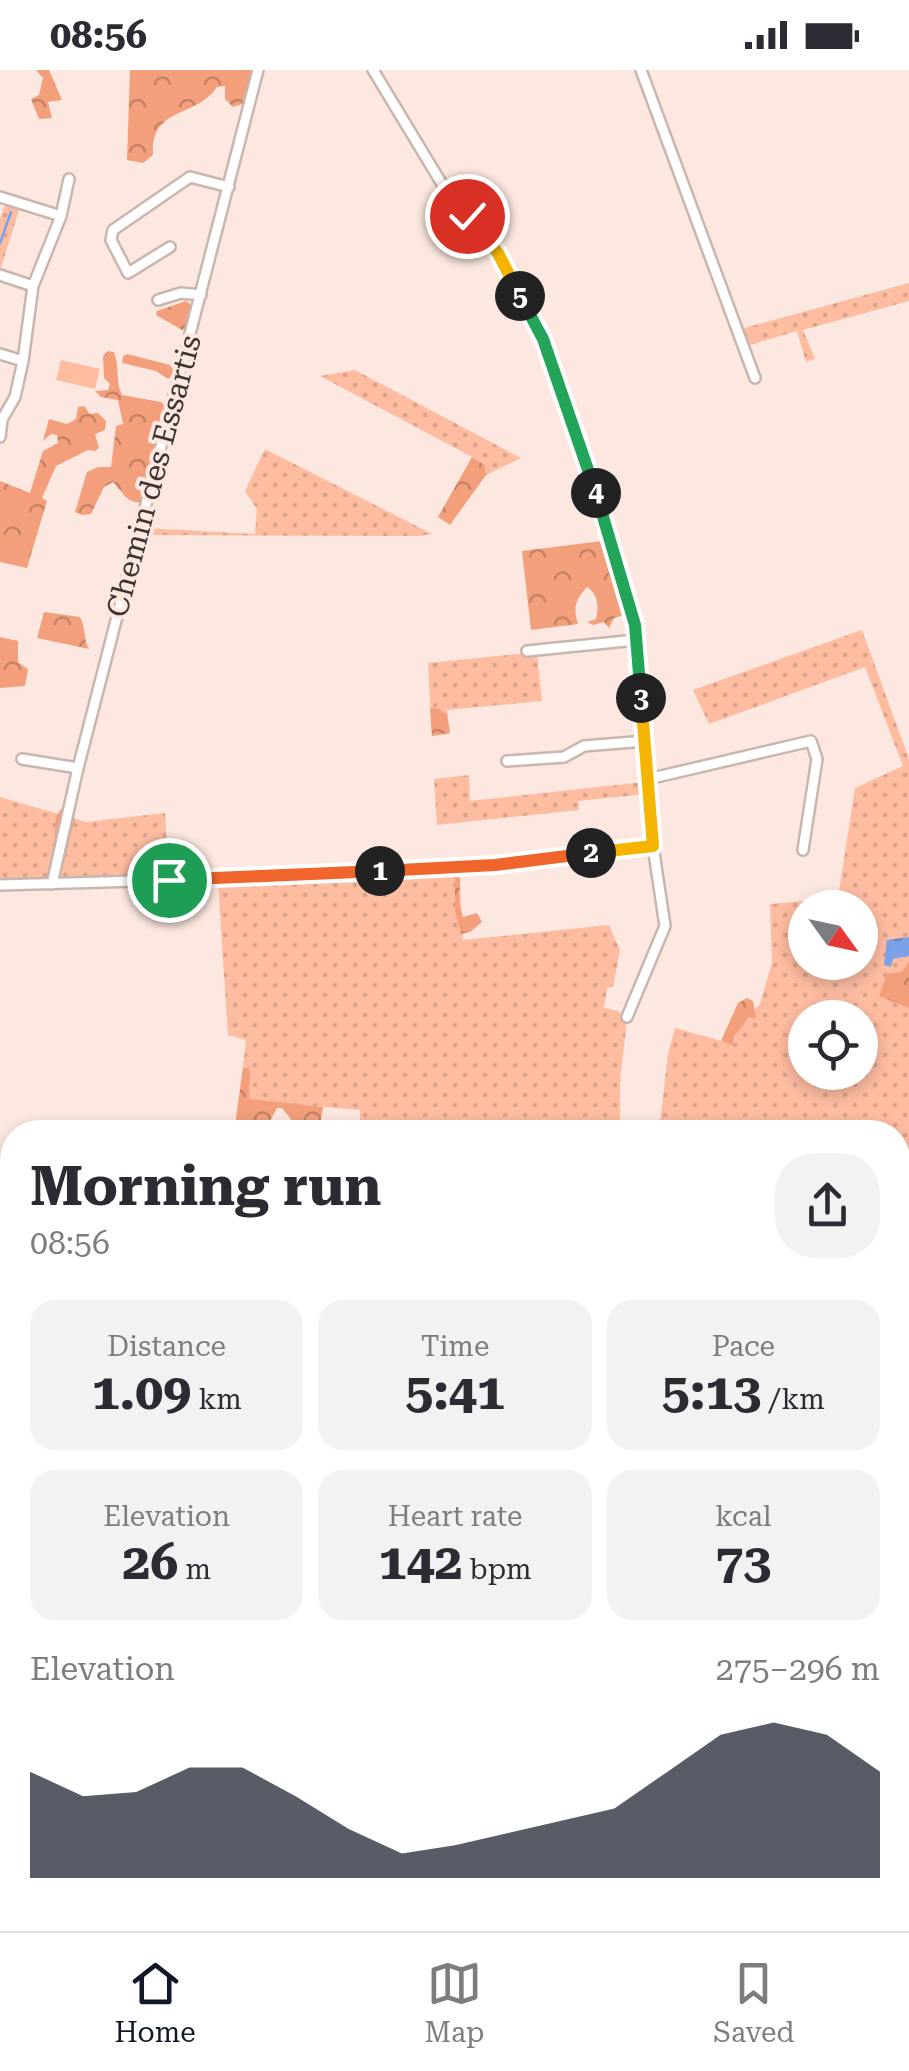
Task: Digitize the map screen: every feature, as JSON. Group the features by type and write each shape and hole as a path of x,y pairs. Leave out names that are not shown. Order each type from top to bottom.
{"street":[{"name":"Chemin des Essartis","path":"52,884 78,768 258,70"},
{"path":"372,70 442,184 498,253 543,339 595,487 635,625 653,846 665,926 627,1017"},
{"path":"642,70 755,378"},
{"path":"170,247 128,274 110,240 113,230 190,177 229,188"},
{"path":"0,437 1,422 15,396 23,361 33,286 61,216 69,179"},
{"path":"0,197 61,216"},
{"path":"0,276 33,286"},
{"path":"158,300 181,292 201,296"},
{"path":"0,354 23,361"},
{"path":"527,651 636,640"},
{"path":"507,761 564,756 584,746 644,741"},
{"path":"648,779 811,741 816,760 803,850"},
{"path":"22,759 78,768"},
{"path":"0,885 495,865 653,846"}],"shaded area":[{"path":"6,201 20,207 0,271 0,219"},
{"path":"909,283 909,301 803,330 815,359 806,362 797,331 743,347 737,330"},
{"path":"61,360 100,369 95,389 56,380"},
{"path":"355,370 521,458 486,475 485,465 476,459 320,376"},
{"path":"265,449 432,534 144,535 146,528 255,534 257,509 245,491"},
{"path":"862,630 909,759 909,1120 660,1120 675,1028 732,1044 740,1028 755,1017 772,963 770,904 788,902 788,980 878,980 878,890 839,890 855,788 903,766 865,667 709,724 693,690"},
{"path":"537,652 542,701 447,710 450,733 432,736 428,663"},
{"path":"469,775 470,801 645,782 646,794 578,801 579,810 437,825 434,779"},
{"path":"0,797 86,822 165,813 169,880 0,885"},
{"path":"459,867 463,940 609,925 620,950 613,987 607,988 604,1008 618,1011 627,1020 620,1120 360,1120 360,1110 239,1100 246,1040 228,1035 218,883"}],"green space":[{"path":"36,70 49,70 62,100 48,102 52,118 39,119 31,99 39,95 43,78"},
{"path":"130,70 258,70 245,103 233,107 225,99 225,86 217,87 198,104 167,120 154,139 153,155 143,163 127,160"},
{"path":"186,301 197,309 190,328 182,330 156,315 157,311"},
{"path":"114,352 116,358 122,395 169,407 151,495 139,502 130,500 113,482 104,487 91,514 82,515 75,512 87,472 111,467 116,426 123,424 118,400 101,397 95,391 108,390 110,384 104,378 103,356"},
{"path":"127,354 178,367 177,373 168,379 156,371 122,363"},
{"path":"84,406 90,414 98,413 106,421 105,430 95,434 99,448 56,466 42,498 47,501 27,568 0,562 0,481 30,493 43,451 58,443 57,435 51,434 43,441 49,419 67,424 76,419 78,407"},
{"path":"472,457 485,465 486,475 450,525 438,517"},
{"path":"610,540 632,613 614,618 609,628 604,622 587,622 596,619 597,610 595,597 587,587 576,604 578,624 531,630 522,551"},
{"path":"44,612 80,617 89,649 37,638"},
{"path":"0,637 18,641 18,662 28,669 25,686 0,688"},
{"path":"430,708 447,715 450,733 432,736"},
{"path":"64,805 70,806 68,816 75,818 61,872 55,871 60,851 54,846 56,816"},
{"path":"455,877 460,878 463,917 477,913 482,922 461,934 455,911"},
{"path":"909,961 909,1008 879,996 887,974 902,972"},
{"path":"747,998 753,1001 756,1018 749,1018 732,1045 721,1041 738,1003"},
{"path":"243,1068 250,1072 249,1099 323,1107 321,1120 292,1120 282,1108 277,1108 270,1120 236,1120"}],"water":[{"path":"909,937 909,956 893,959 891,967 884,965 887,940"}],"waterway":[{"path":"0,243 11,212"}],"route":[{"path":"169,880 495,865 653,846 635,625 595,487 543,339 498,253 467,216"}]}
